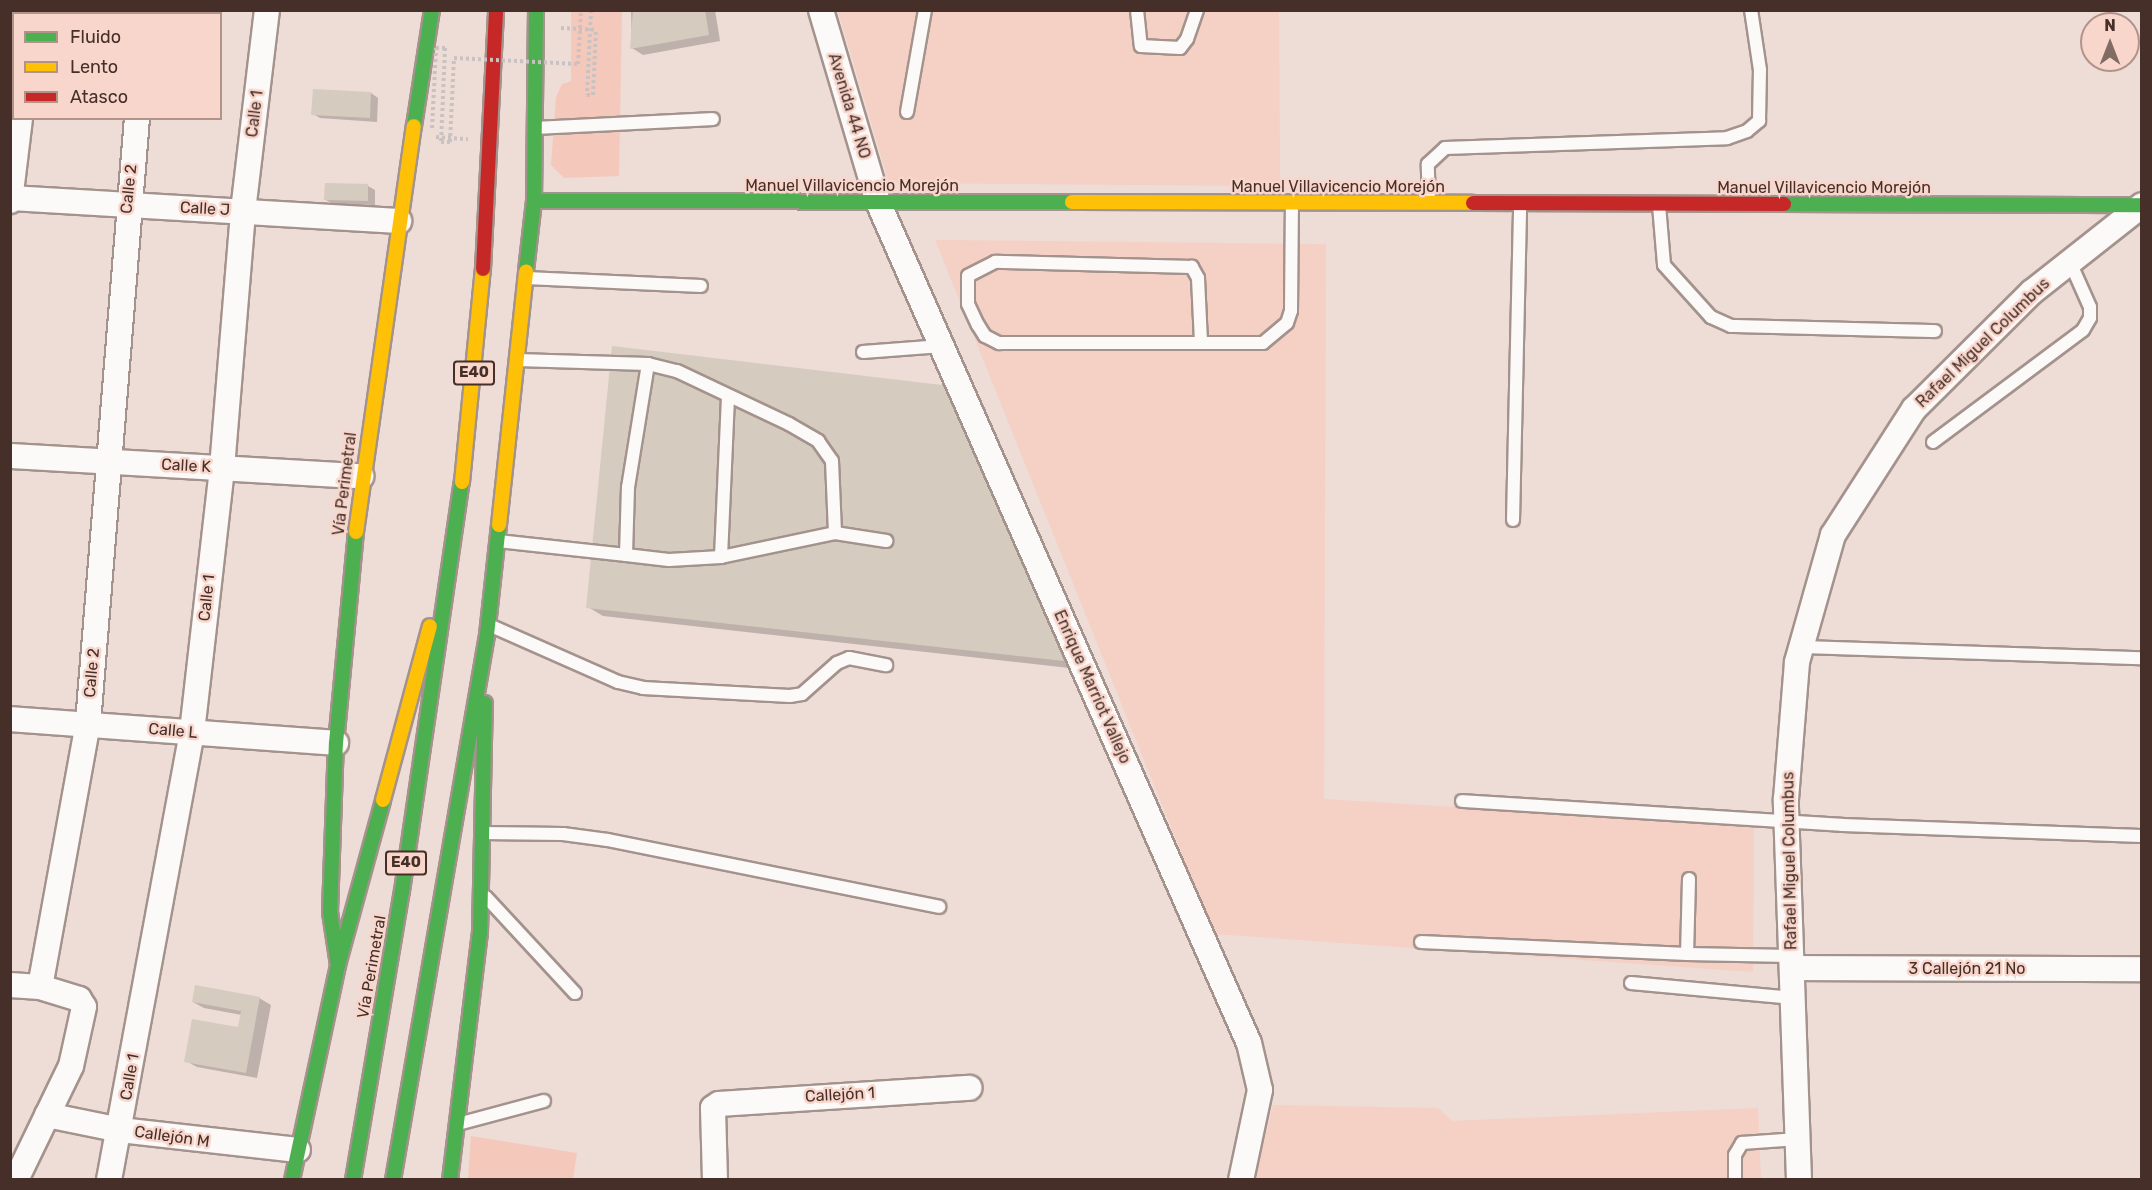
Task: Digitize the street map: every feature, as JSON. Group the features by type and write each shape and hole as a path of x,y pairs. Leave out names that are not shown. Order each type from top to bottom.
{"main road":[{"name":"Vía Perimetral","path":"338,965 330,912 336,743 361,476 432,10"},
{"path":"488,10 494,47"},
{"name":"Vía Perimetral","path":"353,1179 402,891 468,435 492,140 496,10"},
{"name":"E40","path":"393,1179 488,630 534,201 536,10"},
{"name":"Manuel Villavicencio Morejón","path":"534,201 2142,205"},
{"name":"Vía Perimetral","path":"292,1179 338,965 372,830 453,546"},
{"path":"450,1179 480,933 488,630"}],"street":[{"name":"Calle 1","path":"109,1179 120,1130 192,732 222,468 243,211 267,10"},
{"name":"Avenida 44 NO","path":"821,10 878,202"},
{"path":"11,199 20,120"},
{"name":"Calle 2","path":"40,987 88,723 127,205 137,120"},
{"name":"Calle J","path":"11,199 399,221"},
{"name":"Enrique Marriot Vallejo","path":"878,202 1249,1043 1260,1090 1241,1179"},
{"name":"Rafael Miguel Columbus","path":"1799,1179 1787,822 1802,647 1833,535 1914,409 2032,292 2142,205"},
{"name":"Calle K","path":"10,456 361,476"},
{"name":"Calle L","path":"10,719 336,743"},
{"name":"3 Callejón 21 No","path":"1792,962 2142,969"},
{"path":"10,985 40,987 79,999 84,1007 70,1066 16,1179"},
{"name":"Callejón 1","path":"715,1179 714,1108 725,1101 969,1088"},
{"name":"Callejón M","path":"47,1115 120,1130 298,1150"}],"lane":[{"path":"907,112 925,10"},
{"path":"1137,10 1141,46 1180,48 1187,39 1197,10"},
{"path":"1429,203 1428,164 1445,148 1727,138 1747,131 1759,120 1760,70 1751,10"},
{"path":"534,128 713,119"},
{"path":"1201,342 1197,273 1192,267 995,262 968,276 968,304 985,336 999,343 1263,343 1287,323 1291,311 1292,203"},
{"path":"1513,520 1520,204"},
{"path":"1659,204 1664,265 1710,316 1731,326 1935,331"},
{"path":"1933,442 2083,330 2090,318 2090,307 2070,262"},
{"path":"525,278 701,286"},
{"path":"863,351 942,346"},
{"path":"516,360 648,364 677,371 818,441 832,461 835,533"},
{"path":"626,555 628,487 648,364"},
{"path":"721,557 728,398"},
{"path":"497,541 669,560 721,557 835,533 886,542"},
{"path":"488,630 618,682 643,688 790,696 802,693 837,663 849,658 885,665"},
{"path":"1802,647 2142,658"},
{"path":"1462,801 1787,822 2142,836"},
{"path":"482,833 563,834 608,840 939,907"},
{"path":"1687,954 1689,879"},
{"path":"481,891 575,993"},
{"path":"1421,942 1687,954 1792,962"},
{"path":"1631,983 1793,998"},
{"path":"457,1125 544,1101"},
{"path":"1735,1179 1735,1155 1742,1143 1798,1138"}],"path":[{"path":"432,128 436,48 445,48 441,142 450,142 454,58 578,64 581,10"},
{"path":"536,27 596,30 593,95 587,95 591,10"},
{"path":"413,135 492,140"}],"shaded area":[{"path":"571,11 622,11 619,176 564,178 551,165 556,97 562,84 571,81"},
{"path":"838,11 1279,11 1280,186 889,183"},
{"path":"935,240 1326,244 1324,799 1754,825 1753,972 1214,934"},
{"path":"1273,1105 1438,1108 1452,1121 1758,1108 1761,1179 1255,1180"},
{"path":"471,1136 577,1153 573,1179 468,1180"}],"building":[{"path":"633,10 705,10 709,35 630,49"},
{"path":"313,89 371,92 370,118 311,115"},
{"path":"325,183 368,184 368,201 324,200"},
{"path":"612,346 950,386 1064,661 586,608"},
{"path":"195,985 260,997 246,1073 184,1062 192,1019 238,1027 241,1011 192,1002"}],"traffic: fast":[{"path":"414,126 432,10"},
{"path":"526,271 534,201 536,10"},
{"path":"534,201 1072,202"},
{"path":"1784,204 2142,205"},
{"path":"353,1180 402,891 462,482"},
{"path":"393,1180 487,635 499,525"},
{"path":"338,965 330,912 336,743 356,532"},
{"path":"450,1180 480,933 485,703"},
{"path":"292,1180 338,965 383,800"}],"traffic: slow":[{"path":"356,532 414,126"},
{"path":"1072,202 1473,203"},
{"path":"462,482 483,269"},
{"path":"499,525 526,271"},
{"path":"383,800 430,626"}],"traffic: jam":[{"path":"483,269 496,10"},
{"path":"1473,203 1784,204"}]}
